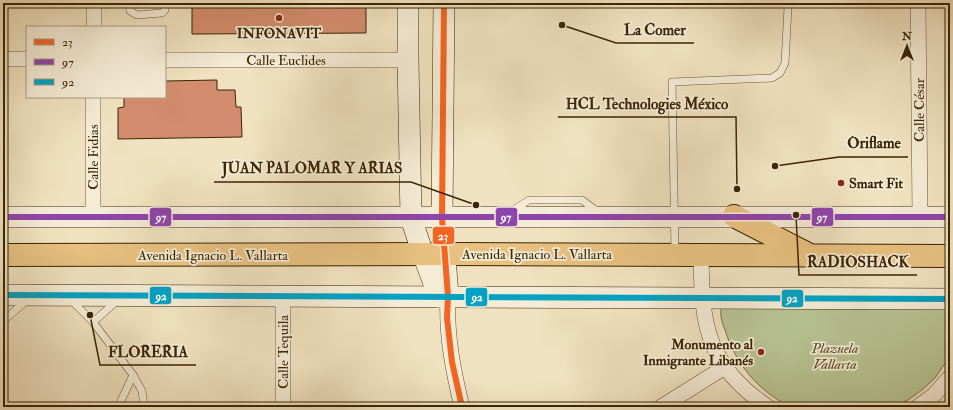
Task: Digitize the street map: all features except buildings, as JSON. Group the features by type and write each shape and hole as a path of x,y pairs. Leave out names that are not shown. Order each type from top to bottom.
{"main road":[{"path":"734,216 811,255"},
{"name":"Avenida Ignacio L. Vallarta","path":"3,256 701,254 950,256"}],"street":[{"path":"94,3 94,26"},
{"path":"408,3 411,218 422,254 443,297"},
{"path":"444,3 442,218 446,254 443,297 452,362 462,407"},
{"name":"Calle César","path":"918,3 920,216"},
{"path":"3,59 26,59"},
{"name":"Calle Euclides","path":"166,60 408,60"},
{"name":"Calle Fidias","path":"93,98 93,217"},
{"path":"3,217 950,217"},
{"path":"701,254 702,298 704,316 710,338 725,367 740,384 768,407"},
{"path":"3,295 950,299"},
{"name":"Calle Tequila","path":"283,296 283,407"},
{"path":"661,407 725,367"},
{"path":"918,407 934,395 950,377"}],"lane":[{"path":"129,3 130,11 137,15 162,13 165,10 166,3"},
{"path":"675,254 672,82 772,78 780,72 785,63 788,7 786,3"},
{"path":"3,321 32,295"},
{"path":"66,295 93,322 132,375 142,391 144,407"},
{"path":"93,322 123,296"},
{"path":"120,407 132,375"}],"green space":[{"name":"Plazuela Vallarta","path":"722,306 950,306 950,356 935,378 922,390 895,407 790,407 768,393 758,384 742,365 735,354 723,324 721,315"}],"transit line":[{"name":"23","path":"444,3 442,218 448,296 447,318 452,362 462,407"},
{"name":"97","path":"3,217 950,217"},
{"name":"92","path":"3,295 950,299"}],"place":[{"name":"INFONAVIT","path":"279,18"},
{"name":"La Comer","path":"562,25"},
{"name":"Oriflame","path":"775,166"},
{"name":"Smart Fit","path":"841,183"},
{"name":"HCL Technologies México","path":"737,189"},
{"name":"JUAN PALOMAR Y ARIAS","path":"476,205"},
{"name":"RADIOSHACK","path":"796,215"},
{"name":"FLORERIA","path":"90,315"},
{"name":"Monumento al Inmigrante Libanés","path":"761,352"}]}
